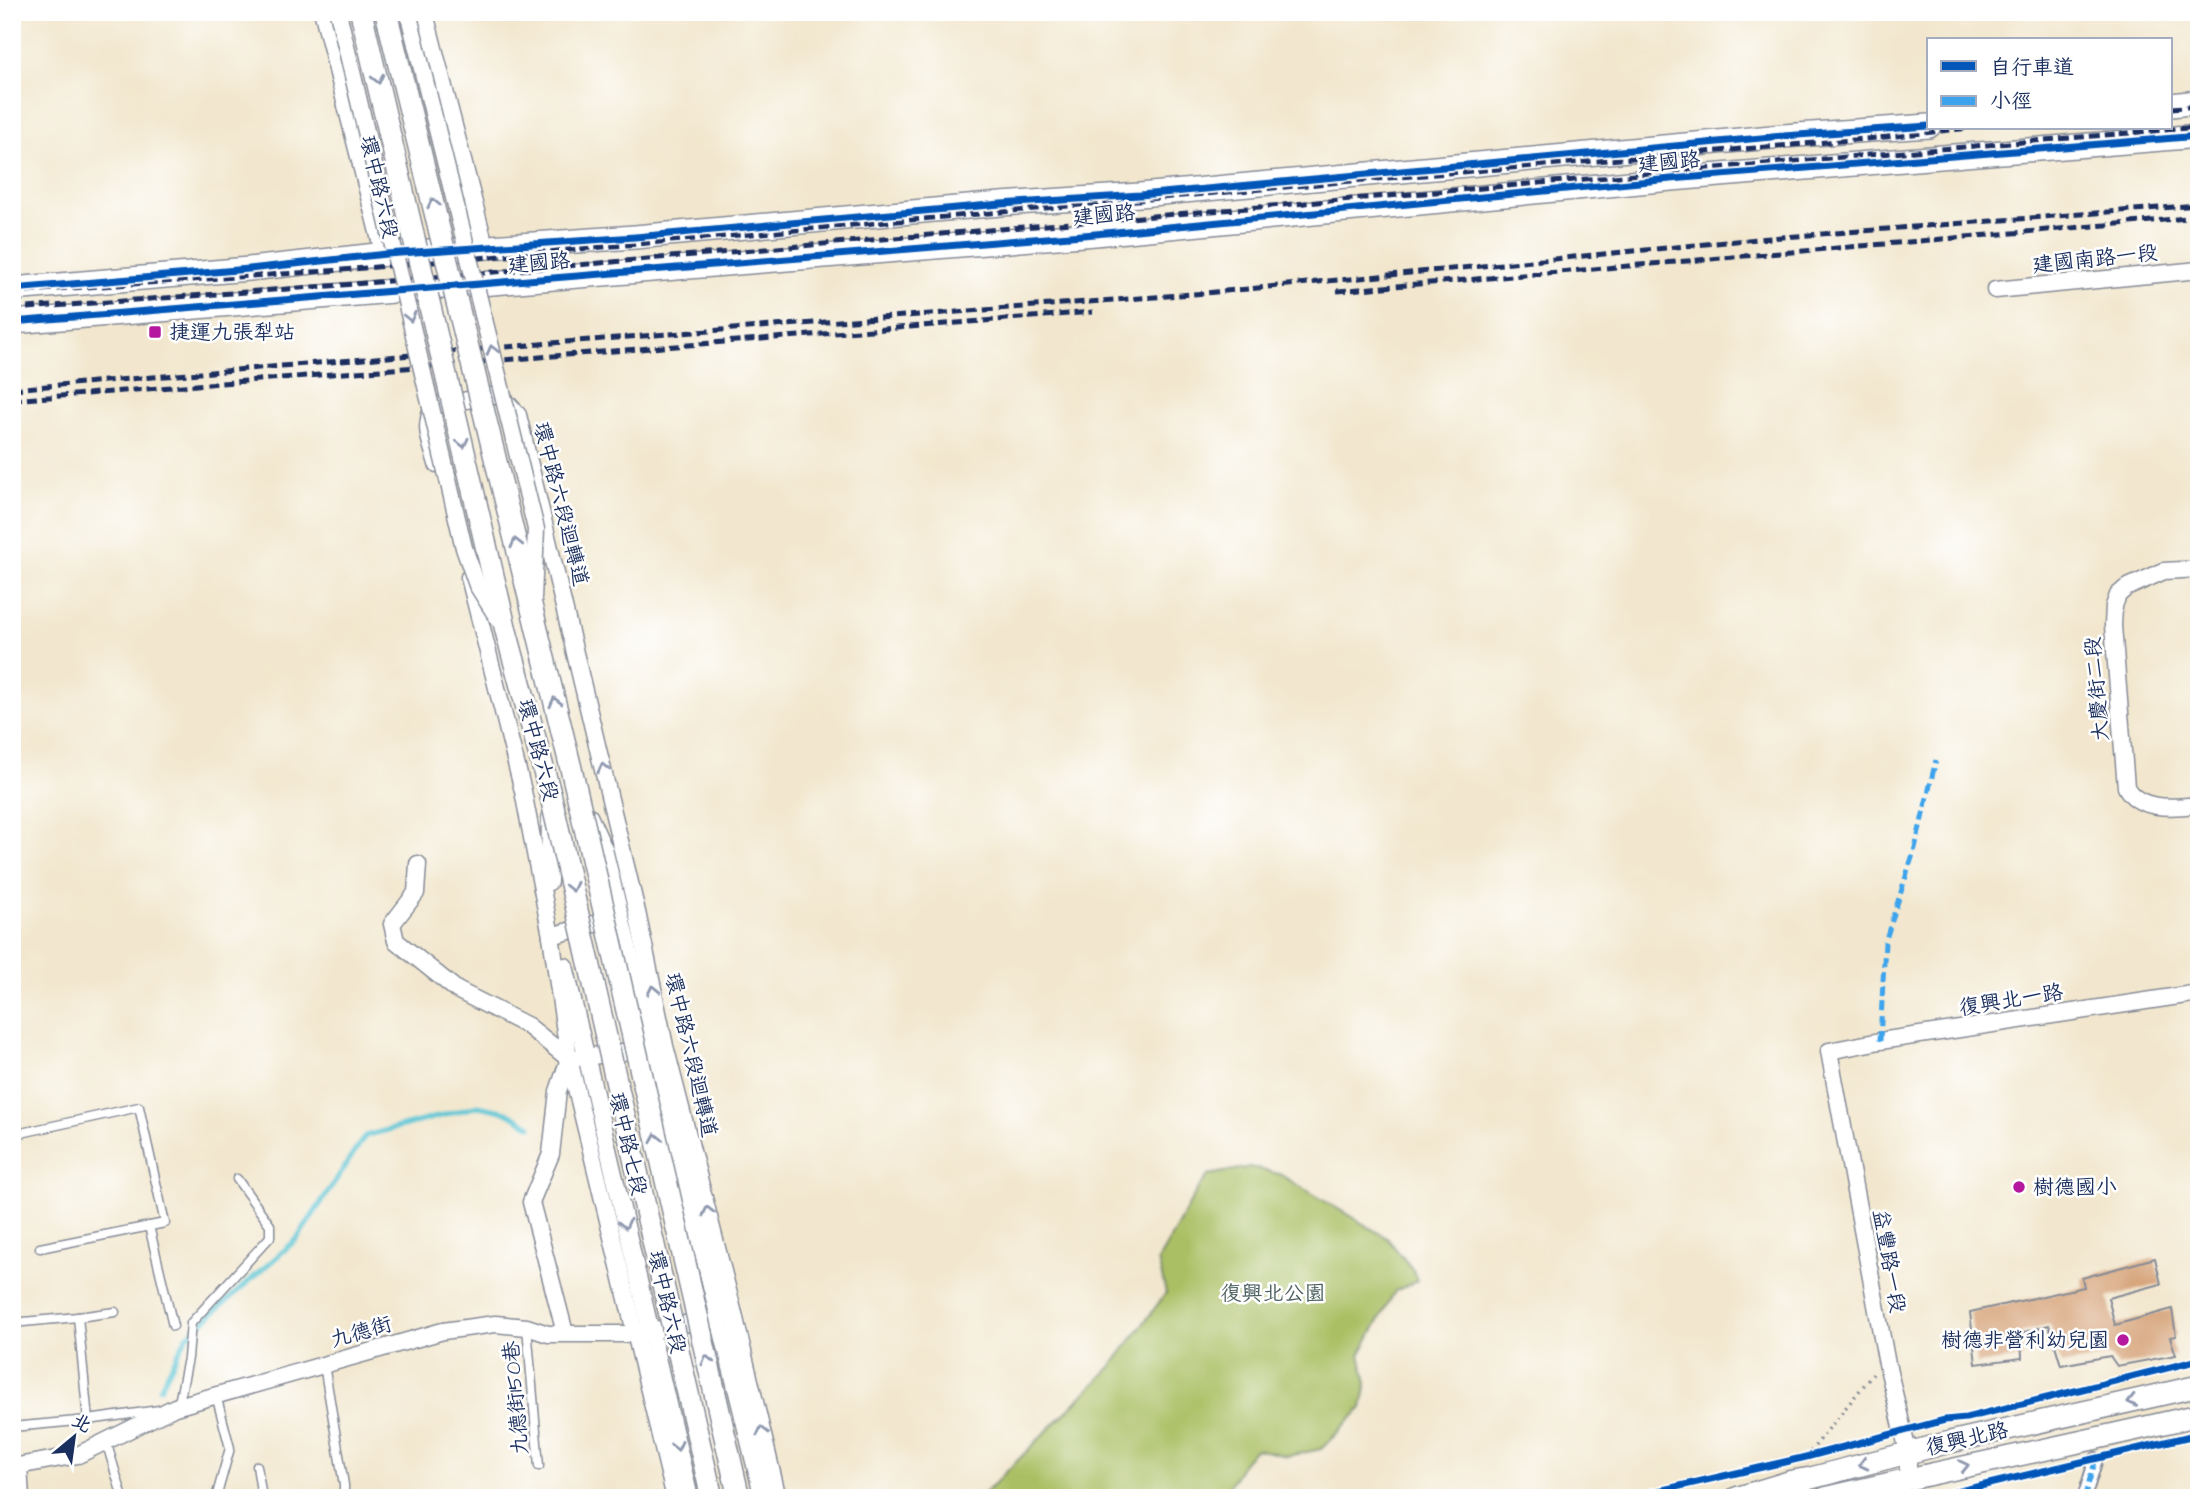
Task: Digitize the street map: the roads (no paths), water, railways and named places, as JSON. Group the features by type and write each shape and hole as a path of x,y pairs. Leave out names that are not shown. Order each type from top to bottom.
{"main road":[{"path":"2172,105 2199,102"},
{"name":"建國路","path":"12,289 249,270 386,254 709,231 1002,204 1140,195 1756,138 1927,126"},
{"name":"建國路","path":"12,322 1068,236 1671,179 2199,136"}],"street":[{"name":"環中路六段","path":"325,12 386,254"},
{"name":"環中路六段","path":"338,12 464,548 477,586 506,631 551,797 712,1498"},
{"path":"361,12 506,631"},
{"path":"386,12 533,609"},
{"name":"環中路六段","path":"408,12 536,529 533,609 739,1498"},
{"path":"422,12 483,248"},
{"name":"建國南路一段","path":"1995,290 2199,270"},
{"name":"環中路六段迴轉道","path":"659,1047 637,912 518,415 505,400 495,395 434,405 427,427 491,659 523,791 555,935 569,1059 643,1332 675,1498"},
{"name":"大慶街二段","path":"2199,569 2164,571 2126,588 2118,595 2114,606 2113,626 2126,787 2130,794 2145,803 2169,807 2199,805"},
{"name":"環中路六段","path":"576,789 604,849 659,1047 727,1316 763,1498"},
{"name":"環中路七段","path":"551,797 548,877 555,935 586,1057 643,1332 690,1498"},
{"path":"418,864 416,893 392,924 396,941 457,990 528,1026 569,1059 659,1047"},
{"path":"555,935 637,912"},
{"name":"復興北一路","path":"1829,1051 2199,993"},
{"name":"益豐路一段","path":"1829,1051 1885,1359 1908,1452 1908,1479"},
{"path":"565,1333 531,1202 551,1154 558,1091 569,1059"},
{"path":"727,1316 778,1498"},
{"name":"九德街","path":"17,1466 78,1455 175,1408 443,1331 495,1325 527,1327 548,1334 643,1332 727,1316"},
{"name":"復興北路","path":"1736,1498 1793,1477 1811,1478 1908,1452 2199,1386"},
{"name":"復興北路","path":"1825,1498 2199,1415"},
{"path":"2084,1498 2096,1459"}],"lane":[{"path":"12,1136 138,1107 165,1223 40,1248"},
{"path":"12,1427 175,1408 180,1398 188,1358 191,1323 270,1237 270,1225 236,1179"},
{"path":"149,1226 173,1326"},
{"path":"12,1323 115,1312"},
{"path":"78,1317 88,1420"},
{"name":"九德街150巷","path":"527,1327 540,1466"},
{"path":"324,1365 344,1498"},
{"path":"216,1395 230,1448 216,1498"},
{"path":"106,1441 123,1498"},
{"path":"17,1466 25,1498"},
{"path":"257,1466 262,1498"}],"waterway":[{"path":"160,1388 187,1336 297,1239 365,1136 478,1106 507,1112 531,1126"}],"railway":[{"path":"2172,108 2199,106"},
{"path":"2172,129 2199,127"},
{"path":"12,292 342,270 1951,130"},
{"path":"12,309 342,285 2164,130"},
{"path":"12,389 564,342 1206,293 1757,239 2199,205"},
{"path":"1337,291 2199,217"},
{"path":"12,400 1093,312"}],"place":[{"name":"捷運九張犁站","path":"155,332"},
{"name":"樹德國小","path":"2019,1187"},
{"name":"樹德非營利幼兒園","path":"2123,1340"}],"park label":[{"name":"復興北公園","path":"1273,1293"}]}
